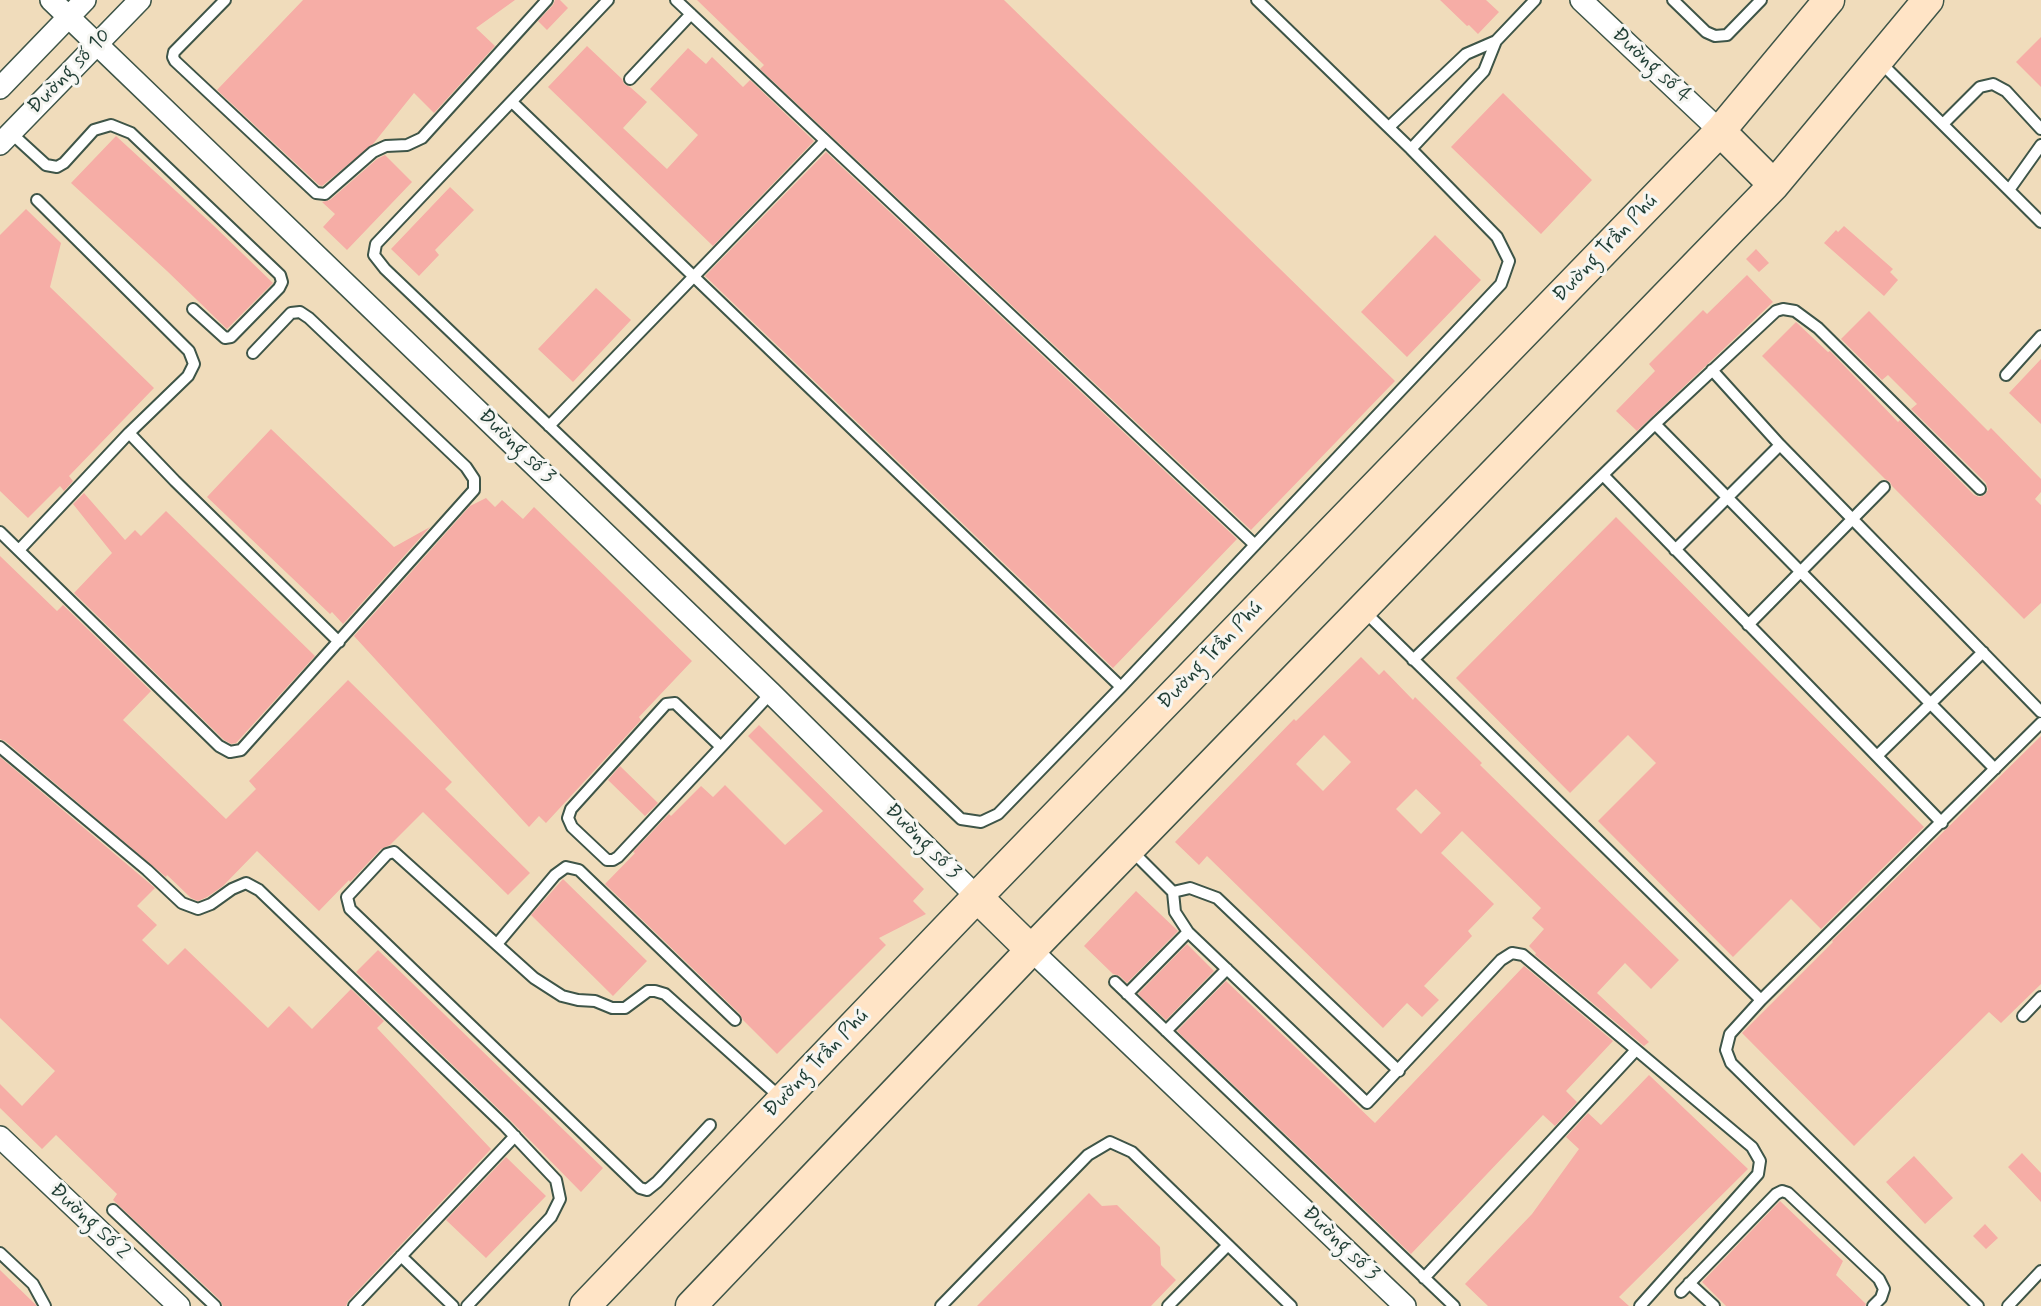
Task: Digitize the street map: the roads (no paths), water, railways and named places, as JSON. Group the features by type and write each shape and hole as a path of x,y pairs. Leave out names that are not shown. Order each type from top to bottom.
{"main road":[{"name":"Đường Trần Phú","path":"585,1306 977,897 1720,131 1829,0"},
{"path":"691,1306 1031,950 1774,185 1928,0"},
{"path":"1720,131 1774,185"},
{"path":"977,897 1031,950"}],"street":[{"name":"Đường số 3","path":"51,0 772,692 977,897"},
{"name":"Đường số 10","path":"0,89 85,0"},
{"name":"Đường số 10","path":"6,139 140,0"},
{"name":"Đường số 4","path":"1581,0 1720,131"},
{"name":"Đường số 3","path":"1031,950 1405,1306"},
{"name":"Đường Số 2","path":"0,1137 179,1306"}],"lane":[{"path":"225,0 174,52 175,61 316,193 326,194 373,152 386,146 407,145 422,138 547,0"},
{"path":"607,0 376,244 374,255 385,269 961,819 981,822 998,814 1255,545 1500,284 1509,261 1497,237 1389,127 1257,0"},
{"path":"676,0 1255,545"},
{"path":"1411,149 1483,71 1496,41 1535,0"},
{"path":"1673,0 1706,32 1715,36 1727,36 1761,0"},
{"path":"630,79 691,14"},
{"path":"1389,127 1466,54 1496,41"},
{"path":"1878,60 2041,222"},
{"path":"1943,124 1980,87 1993,84 2006,91 2041,129"},
{"path":"512,102 1121,687"},
{"path":"6,139 46,165 57,167 64,163 94,130 111,125 131,133 280,275 282,282 279,288 231,337 225,338 192,309"},
{"path":"549,426 825,141"},
{"path":"2009,190 2041,145"},
{"path":"19,550 188,376 194,364 189,351 37,200"},
{"path":"1413,660 1654,424 1776,311 1795,311 1818,328 1980,489"},
{"path":"0,532 219,746 230,752 241,750 474,490 474,479 466,467 309,318 300,313 291,313 253,353"},
{"path":"2006,375 2041,336"},
{"path":"1712,370 1852,519 2041,712"},
{"path":"1654,424 1996,769"},
{"path":"130,433 184,490 339,642"},
{"path":"1675,550 1780,444"},
{"path":"1603,475 1942,823"},
{"path":"1748,625 1884,487"},
{"path":"1362,609 1761,1000"},
{"path":"1877,756 1983,652"},
{"path":"721,747 675,703 666,704 571,809 568,818 572,827 607,860 618,857 721,747 772,692"},
{"path":"1978,1306 1731,1063 1726,1050 1730,1034 1761,1000 2041,723"},
{"path":"0,747 182,903 198,909 246,883 259,890 515,1136 556,1180 560,1199 551,1217 467,1306"},
{"path":"1130,849 1173,892 1175,912 1188,932 1367,1103 1501,960 1512,953 1523,955 1752,1147 1760,1161 1758,1174 1640,1306"},
{"path":"710,1125 657,1182 647,1190 640,1188 350,909 346,897 387,854 394,852 534,978 562,996 595,1001 612,1008 625,1008 648,991 655,990 665,994 782,1100"},
{"path":"497,944 555,875 566,867 579,870 735,1020"},
{"path":"1173,892 1190,888 1217,898 1399,1071"},
{"path":"1127,994 1188,932"},
{"path":"1166,1031 1227,969"},
{"path":"1115,982 1454,1306"},
{"path":"2023,1016 2041,998"},
{"path":"1424,1278 1636,1050"},
{"path":"354,1306 515,1136"},
{"path":"941,1306 1087,1156 1110,1142 1132,1152 1291,1306"},
{"path":"1681,1292 1776,1194 1782,1191 1788,1193 1879,1279 1884,1289 1881,1298 1873,1306"},
{"path":"113,1210 215,1306"},
{"path":"1168,1306 1228,1245"},
{"path":"0,1254 33,1284 46,1306"},
{"path":"401,1256 453,1306"},
{"path":"2008,1306 2041,1271"},
{"path":"1689,1283 1714,1306"}]}
